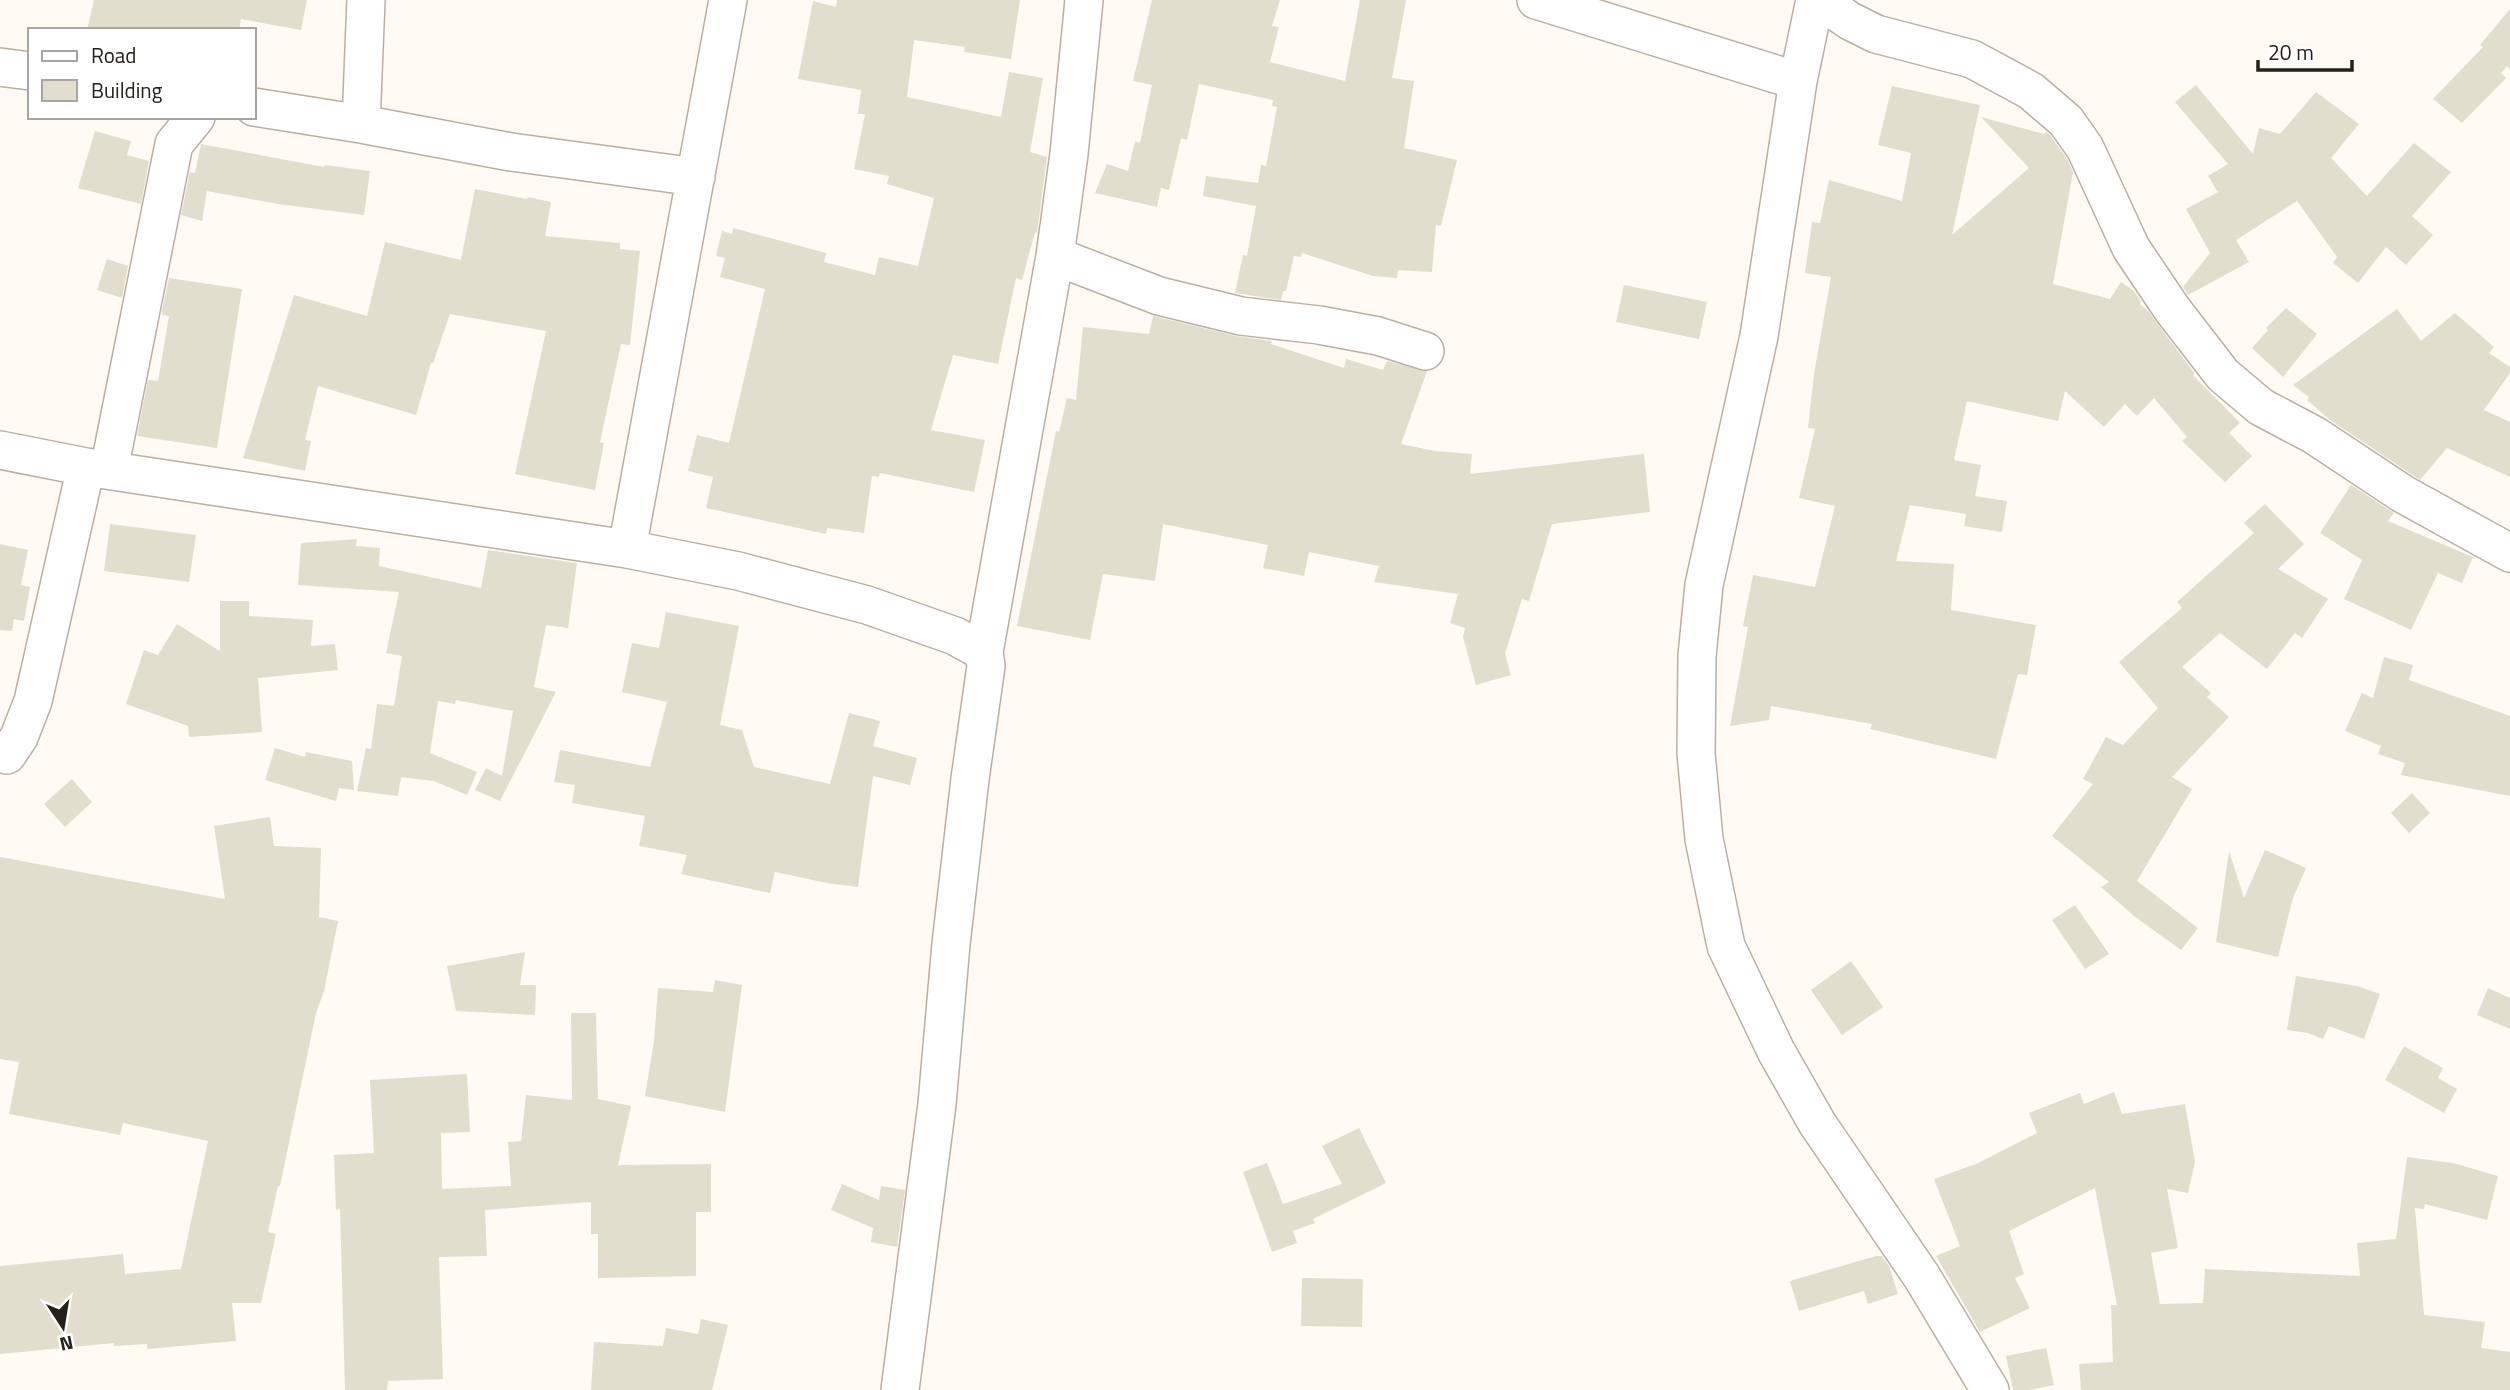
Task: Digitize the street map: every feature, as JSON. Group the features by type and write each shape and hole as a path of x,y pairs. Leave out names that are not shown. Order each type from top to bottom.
{"street":[{"path":"361,124 366,0"},
{"path":"627,549 729,0"},
{"path":"900,1390 937,1104 951,944 986,666 984,652 1055,256 1069,154 1084,0"},
{"path":"1536,0 1798,81"},
{"path":"1990,1390 1922,1277 1817,1123 1776,1051 1727,946 1704,839 1696,753 1697,656 1704,585 1759,336 1798,81 1817,0 1876,34 1972,59 2031,91 2066,121 2085,148 2131,248 2172,309 2223,375 2261,407 2314,435 2414,501 2510,553"},
{"path":"0,66 28,71"},
{"path":"256,107 511,152 696,177"},
{"path":"7,755 19,737 33,701 97,468 174,144 194,119"},
{"path":"1055,256 1159,296 1241,316 1319,325 1378,337 1425,351"},
{"path":"0,450 97,468 627,549 738,571 867,606 956,636 984,652"}],"building":[{"path":"94,0 307,0 301,30 241,19 239,28 87,28"},
{"path":"837,0 1020,0 1011,59 964,52 965,47 914,40 907,97 1001,117 1009,72 1043,78 1030,152 1047,157 1037,233 1035,232 1022,280 1016,278 998,364 953,355 931,430 985,440 974,492 880,473 879,477 872,476 864,533 827,528 826,534 706,508 713,477 688,471 697,435 729,443 765,289 720,277 725,258 716,256 722,231 732,234 733,228 826,253 824,262 875,275 879,257 918,266 934,198 887,184 889,176 854,169 865,114 858,114 861,90 798,79 813,1 836,7"},
{"path":"1152,0 1280,0 1272,26 1279,27 1270,62 1345,81 1360,0 1406,0 1392,78 1414,81 1404,148 1457,160 1441,226 1436,225 1432,272 1398,270 1397,278 1373,276 1302,253 1301,257 1294,256 1286,291 1283,291 1281,300 1235,293 1243,255 1247,256 1256,206 1203,196 1206,176 1258,183 1261,165 1266,166 1277,107 1272,106 1273,100 1199,84 1187,140 1181,138 1169,190 1161,188 1157,207 1095,193 1107,164 1128,171 1135,141 1140,143 1152,85 1133,81"},
{"path":"2510,9 2510,69 2507,66 2501,73 2506,78 2462,123 2433,99 2483,47 2480,45"},
{"path":"2196,85 2253,154 2259,128 2280,134 2316,92 2359,124 2331,158 2367,196 2414,143 2451,172 2412,216 2433,235 2406,265 2386,247 2358,283 2333,263 2337,257 2297,201 2236,240 2249,262 2188,295 2183,287 2210,253 2186,209 2218,192 2208,176 2228,164 2175,102"},
{"path":"1892,86 1980,105 1952,235 2029,168 1981,117 2050,135 2073,172 2053,284 2110,299 2121,282 2134,291 2141,301 2140,304 2195,374 2193,375 2240,423 2229,433 2252,456 2225,482 2182,441 2187,437 2154,398 2137,416 2125,404 2104,427 2065,391 2058,421 1967,401 1954,460 1981,465 1975,496 2007,501 2002,532 1964,526 1966,514 1910,505 1896,561 1954,564 1951,610 2036,625 2027,675 2018,674 1996,759 1870,729 1872,724 1771,706 1769,720 1730,726 1748,627 1743,626 1753,575 1815,587 1835,506 1799,498 1815,429 1808,428 1814,374 1831,277 1805,273 1812,222 1820,223 1829,180 1902,201 1911,153 1878,145"},
{"path":"95,131 131,141 127,155 149,161 141,204 78,188"},
{"path":"201,144 324,167 370,171 364,215 278,204 207,191 202,221 181,215 190,172 195,173"},
{"path":"475,189 551,202 545,236 620,243 620,249 640,251 630,345 621,344 600,442 604,443 595,490 515,474 546,331 450,314 431,363 416,415 318,386 305,440 311,441 305,471 243,458 294,295 367,316 385,242 461,260"},
{"path":"107,259 128,266 122,298 97,290"},
{"path":"169,278 242,289 217,448 137,436 148,380 158,381 169,316 163,315 162,311"},
{"path":"1624,285 1707,302 1699,339 1616,322"},
{"path":"2286,308 2317,334 2283,377 2252,348 2268,330 2266,328"},
{"path":"2397,309 2421,341 2455,313 2494,347 2489,353 2510,367 2510,373 2484,410 2510,422 2510,477 2447,448 2420,480 2330,420 2307,400 2309,397 2293,385"},
{"path":"1153,316 1236,336 1272,341 1271,344 1344,368 1346,359 1383,370 1387,361 1427,371 1401,444 1435,451 1472,454 1470,474 1644,454 1650,512 1552,524 1529,601 1522,599 1505,654 1511,675 1476,685 1463,637 1465,628 1450,623 1458,594 1374,582 1379,566 1309,552 1304,576 1263,568 1268,545 1163,524 1155,581 1103,574 1090,640 1017,626 1056,431 1059,432 1067,398 1076,400 1083,327 1149,334"},
{"path":"2351,485 2394,513 2388,521 2473,557 2462,583 2438,573 2411,630 2344,599 2362,560 2320,533"},
{"path":"2265,504 2304,544 2278,569 2328,599 2302,638 2295,633 2267,669 2220,633 2182,667 2211,693 2207,697 2229,717 2172,777 2192,789 2137,881 2198,928 2181,950 2134,916 2101,887 2109,882 2052,836 2093,784 2083,779 2106,737 2123,745 2158,708 2119,662 2182,608 2177,602 2254,533 2244,523"},
{"path":"110,524 196,535 189,582 104,571"},
{"path":"357,539 356,546 380,548 379,566 481,588 488,550 577,563 568,628 546,625 534,687 556,692 500,801 475,790 486,768 502,776 513,711 456,700 455,704 438,701 430,753 477,772 467,795 434,781 401,777 398,796 357,791 366,748 371,749 377,704 394,706 402,656 386,653 399,592 298,585 301,543"},
{"path":"0,544 28,550 21,585 30,587 24,621 14,619 12,631 0,630"},
{"path":"220,601 249,601 249,616 313,620 311,646 335,644 338,670 258,678 262,732 189,737 188,726 126,704 144,650 158,655 177,624 220,651"},
{"path":"666,612 739,626 720,725 742,730 754,767 830,784 849,713 880,721 873,746 917,758 910,785 873,776 858,887 775,872 770,893 681,874 687,855 639,846 645,816 572,803 575,785 554,782 560,750 650,767 667,702 622,692 632,643 659,648"},
{"path":"2384,657 2413,665 2409,680 2510,716 2510,796 2401,775 2405,763 2378,754 2381,746 2345,731 2362,693 2373,698"},
{"path":"275,748 305,757 306,752 352,761 354,790 339,788 336,801 265,780"},
{"path":"72,779 92,802 65,827 44,804"},
{"path":"2412,793 2430,813 2409,833 2391,813"},
{"path":"270,817 274,846 321,848 319,917 338,921 268,1232 276,1234 261,1303 232,1303 236,1341 147,1349 147,1344 114,1346 114,1343 0,1354 0,1266 123,1254 125,1274 181,1269 208,1141 123,1123 120,1135 9,1114 19,1062 0,1059 0,857 225,899 214,826"},
{"path":"2265,850 2306,868 2293,898 2278,957 2216,942 2229,851 2244,898"},
{"path":"2075,905 2109,954 2085,969 2052,920"},
{"path":"525,952 520,985 536,985 535,1015 456,1011 447,966"},
{"path":"1851,961 1883,1007 1842,1035 1811,990"},
{"path":"2296,976 2357,986 2380,994 2364,1039 2329,1026 2323,1039 2308,1033 2287,1030"},
{"path":"715,980 742,985 725,1112 645,1096 654,1041 658,988 713,992"},
{"path":"2488,988 2510,998 2510,1029 2477,1015"},
{"path":"571,1013 596,1013 598,1099 631,1106 618,1165 711,1164 711,1212 696,1212 696,1276 598,1278 598,1234 591,1234 591,1202 485,1210 487,1256 439,1257 443,1379 388,1381 387,1390 345,1390 340,1209 336,1210 334,1155 374,1153 370,1080 467,1074 470,1132 441,1133 442,1189 511,1186 508,1142 521,1141 526,1095 572,1100"},
{"path":"2404,1046 2443,1068 2438,1078 2457,1089 2444,1113 2385,1080"},
{"path":"2114,1092 2122,1114 2185,1104 2195,1162 2188,1193 2167,1189 2178,1248 2151,1253 2160,1304 2203,1303 2205,1269 2360,1276 2357,1243 2396,1239 2407,1157 2453,1163 2498,1176 2487,1220 2425,1204 2424,1209 2415,1208 2424,1315 2485,1322 2481,1348 2510,1352 2510,1390 2081,1390 2079,1364 2113,1362 2111,1305 2117,1305 2095,1188 2009,1231 2024,1274 2015,1278 2030,1308 1980,1332 1936,1256 1960,1246 1934,1179 1976,1164 2037,1133 2029,1113 2080,1093 2084,1104"},
{"path":"1359,1128 1386,1183 1313,1219 1315,1223 1293,1231 1297,1243 1272,1252 1243,1172 1267,1163 1283,1204 1342,1184 1322,1146"},
{"path":"842,1184 879,1200 881,1186 905,1190 897,1247 871,1242 873,1228 831,1210"},
{"path":"1882,1256 1889,1266 1898,1294 1868,1304 1864,1291 1799,1311 1790,1281"},
{"path":"1302,1278 1363,1279 1362,1327 1301,1326"},
{"path":"701,1319 728,1325 712,1390 591,1390 594,1342 663,1346 666,1328 698,1334"},
{"path":"2046,1348 2054,1385 2013,1390 2006,1356"}]}
